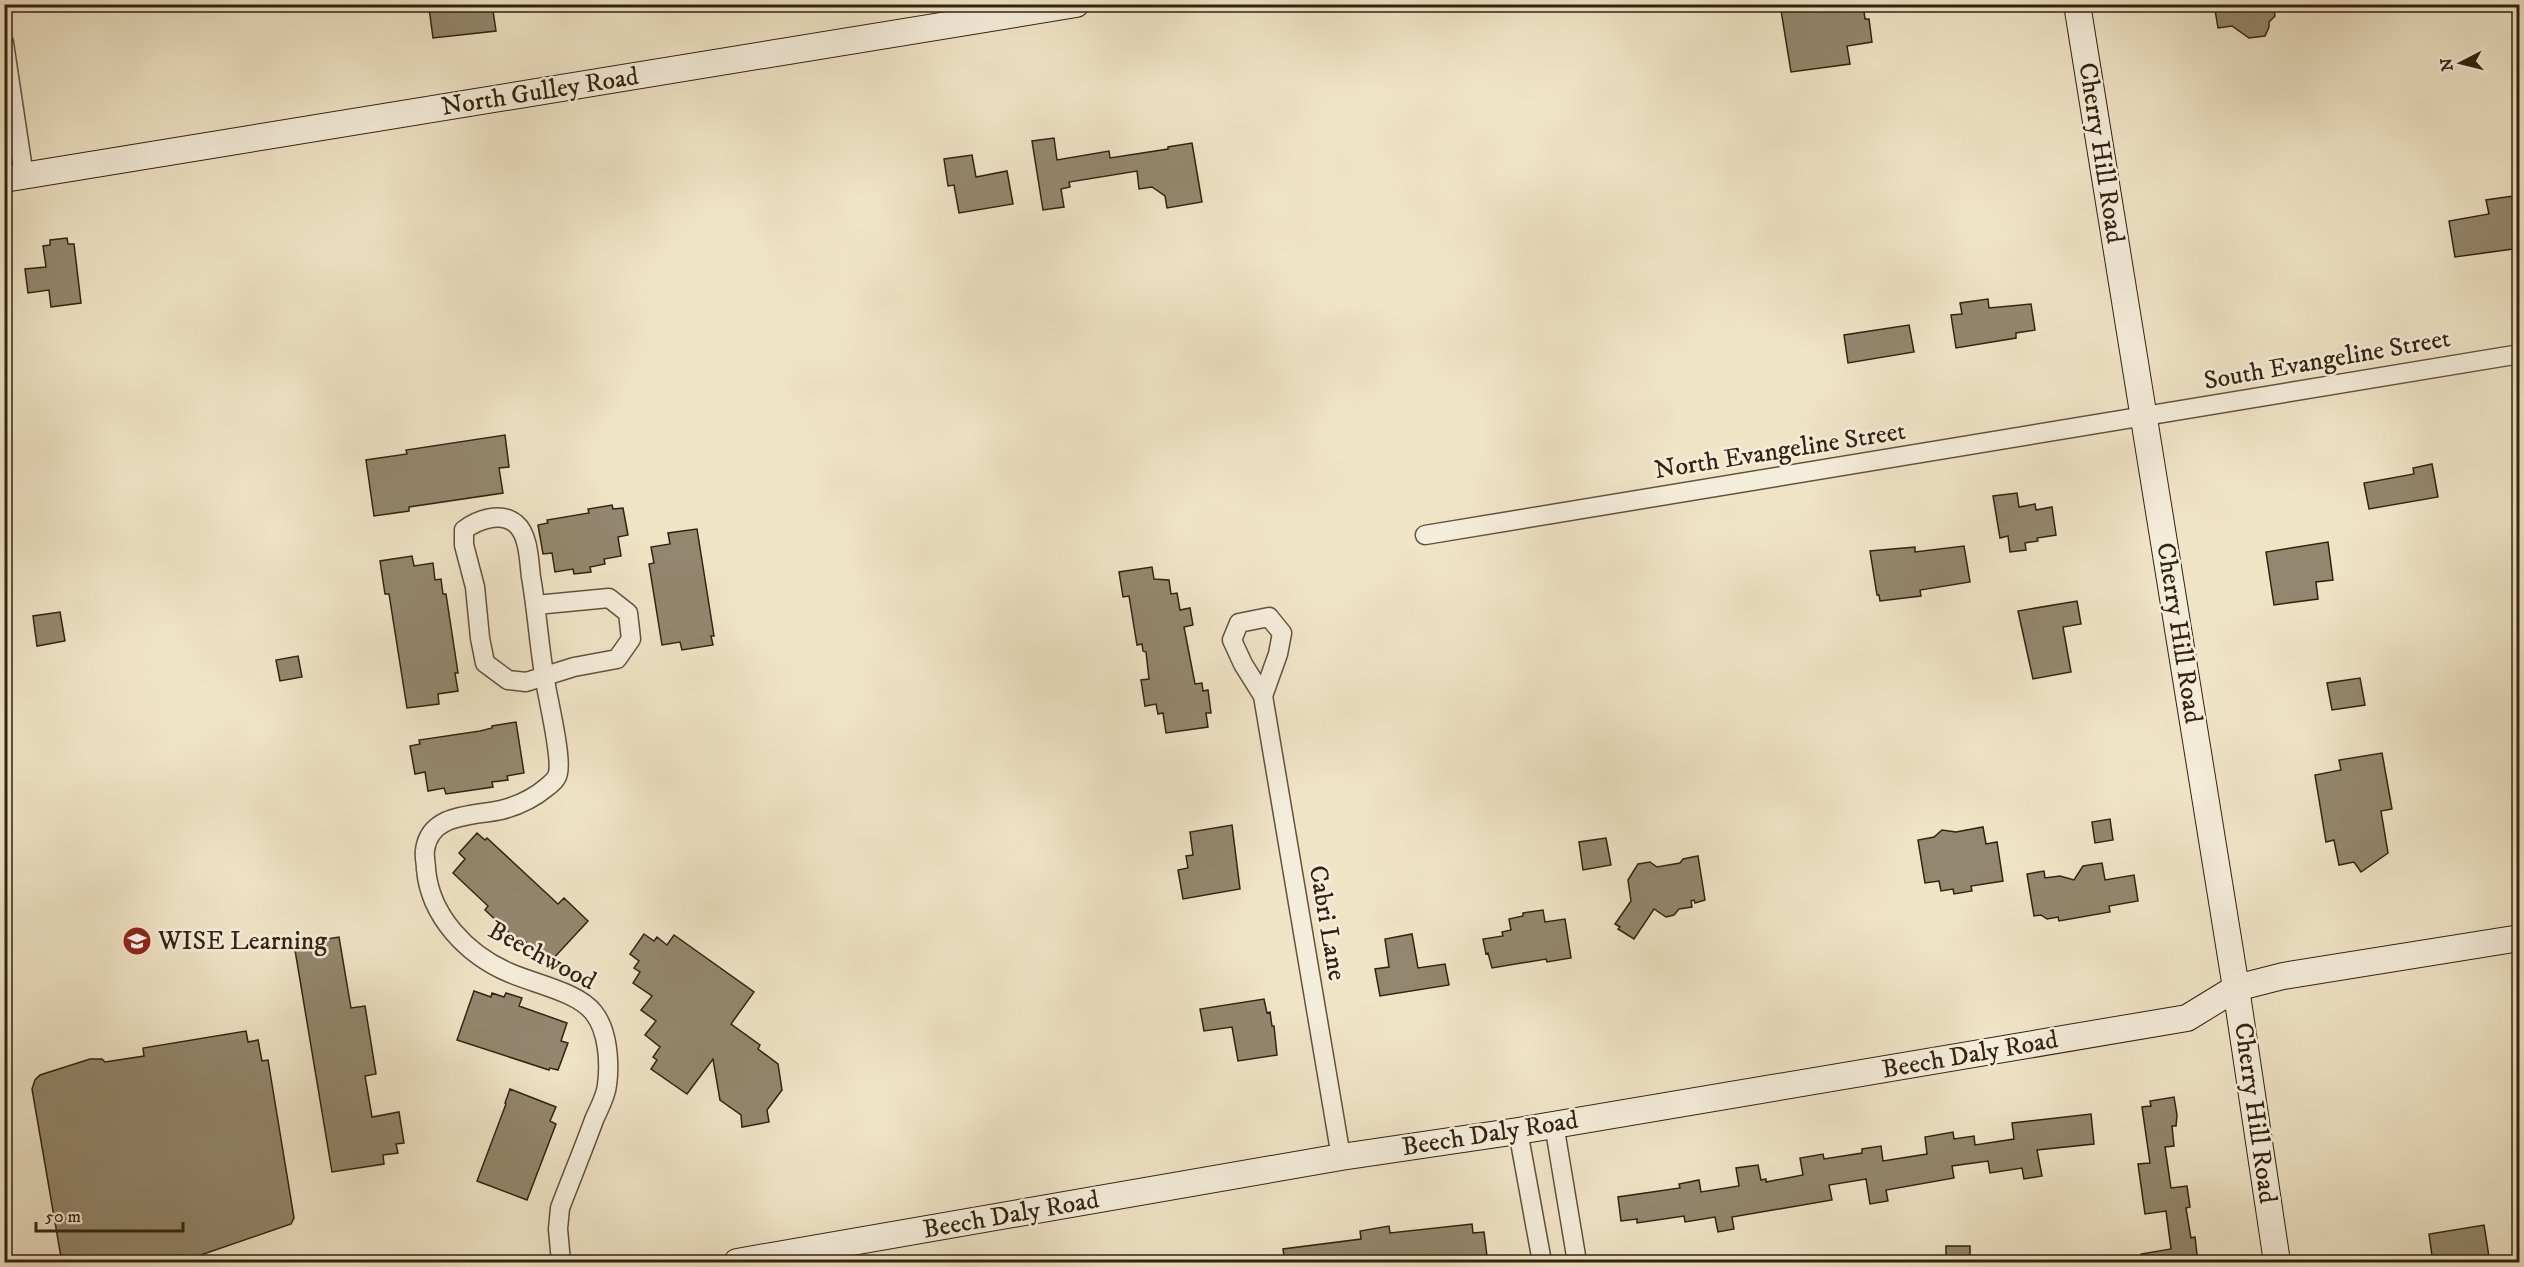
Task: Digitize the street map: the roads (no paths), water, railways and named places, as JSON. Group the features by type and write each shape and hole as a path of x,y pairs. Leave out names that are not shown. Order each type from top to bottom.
{"main road":[{"name":"North Gulley Road","path":"14,178 1076,4"},
{"name":"Cherry Hill Road","path":"2077,4 2236,988 2277,1263"},
{"name":"Beech Daly Road","path":"737,1263 1341,1158 1518,1131 2187,1018 2236,988 2283,976 2520,938"}],"street":[{"path":"4,43 14,178"},
{"name":"South Evangeline Street","path":"2143,417 2520,354"},
{"name":"North Evangeline Street","path":"1425,535 2143,417"},
{"name":"Beechwood","path":"536,605 609,598 628,613 631,639 617,659 574,667 544,677 526,682 508,681 485,663 480,639 475,587 464,545 464,530 478,520 503,519 516,524 524,536 536,605 544,677 558,758 558,774 554,782 536,796 504,809 447,820 432,831 425,850 428,888 434,905 448,926 484,959 508,972 582,1001 595,1013 603,1029 608,1058 607,1087 560,1208 558,1229 561,1263"},
{"name":"Cabri Lane","path":"1263,696 1341,1158"},
{"path":"1554,1124 1577,1263"},
{"path":"1518,1131 1542,1263"}],"place":[{"name":"WISE Learning","path":"137,941"}]}
